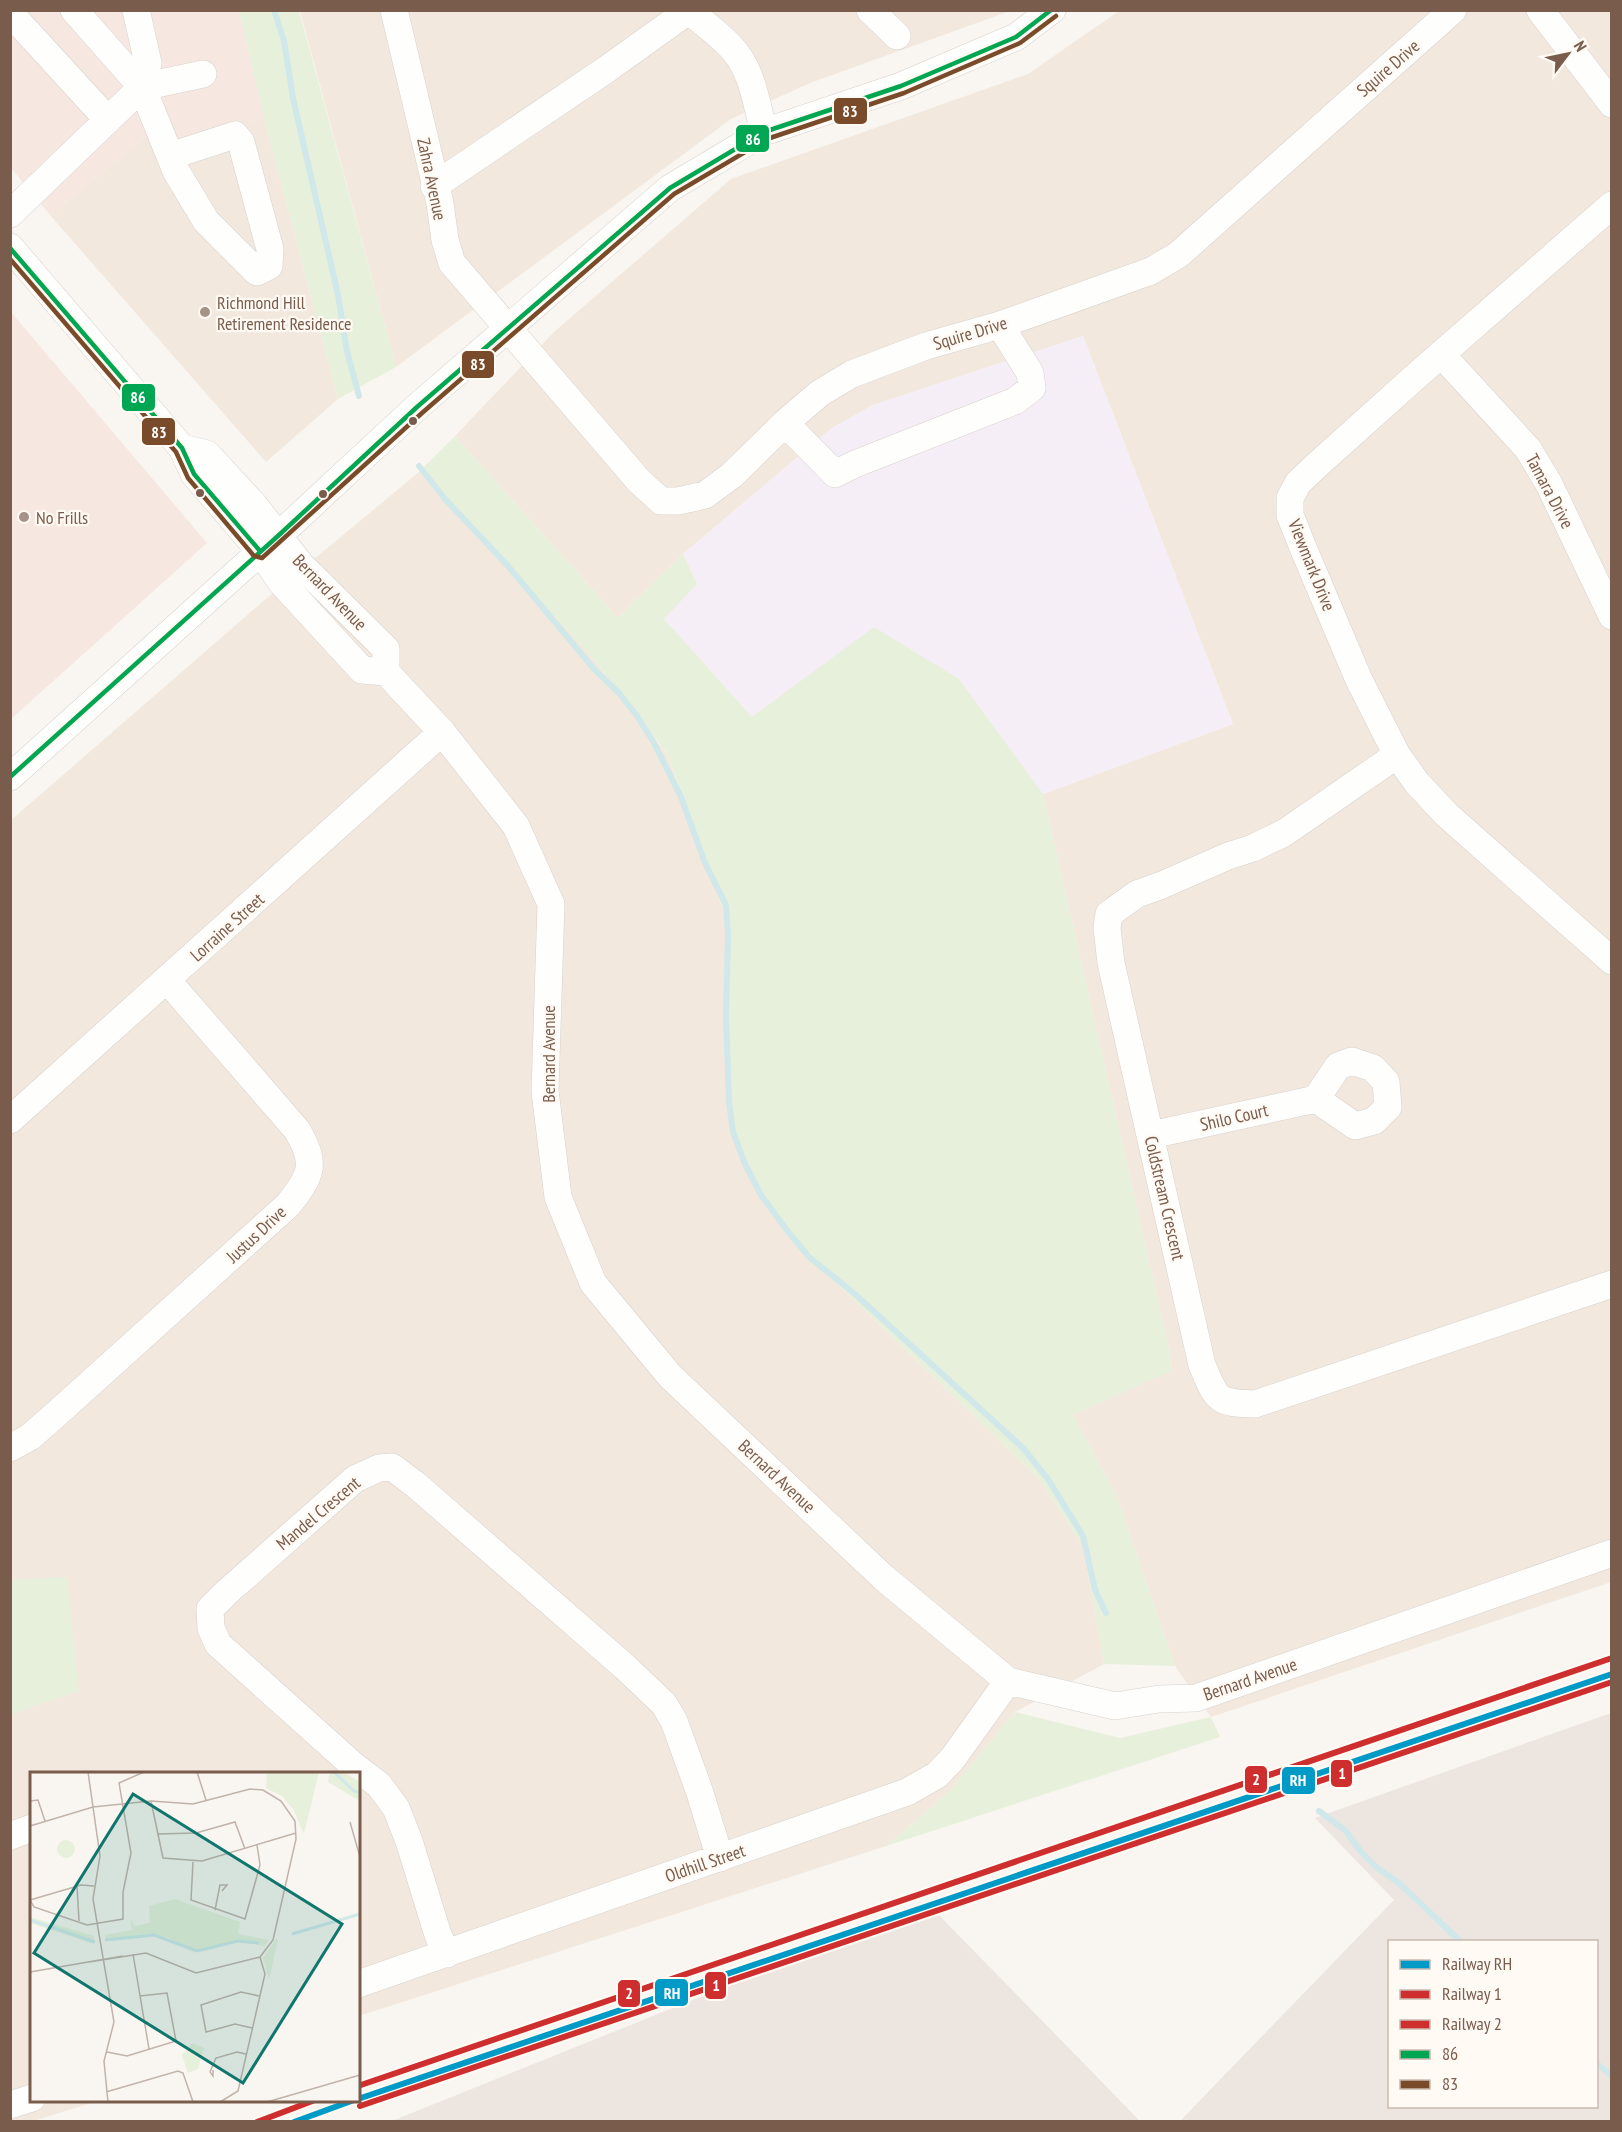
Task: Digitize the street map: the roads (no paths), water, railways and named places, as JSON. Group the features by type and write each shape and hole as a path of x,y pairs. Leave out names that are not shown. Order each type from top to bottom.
{"street":[{"path":"74,10 142,87 176,171 206,220 257,272 269,266 270,249 241,142 235,135 170,156"},
{"path":"10,213 142,87 148,63 136,10"},
{"name":"Zahra Avenue","path":"394,10 452,263 508,329"},
{"path":"870,10 897,36"},
{"path":"10,777 417,407 670,188 764,132 922,77 1017,37 1052,10"},
{"name":"Squire Drive","path":"508,329 639,481 661,501 678,501 705,495 732,475 785,423 820,393 852,374 926,346 1000,325 1151,271 1178,255 1453,10"},
{"path":"1540,10 1611,104"},
{"path":"434,186 607,69 688,11 717,32 738,55 748,78 764,132"},
{"path":"10,13 108,120"},
{"path":"142,87 203,74"},
{"name":"Viewmark Drive","path":"1611,205 1317,465 1298,483 1290,498 1290,515 1304,550 1359,680 1397,755 1417,783 1447,815 1611,961"},
{"name":"Bernard Avenue","path":"10,247 182,448 194,474 269,543 281,582 362,670 386,672 442,732 516,826 551,904 546,1091 558,1197 593,1283 670,1376 884,1578 1008,1681 1115,1706 1159,1699 1196,1698 1611,1553"},
{"path":"785,423 835,474 1015,401 1032,388 1030,373 1000,325"},
{"name":"Tamara Drive","path":"1441,354 1528,449 1549,483 1611,616"},
{"name":"Lorraine Street","path":"10,1120 442,732"},
{"name":"Coldstream Crescent","path":"1397,755 1284,832 1253,848 1137,894 1109,914 1107,928 1111,963 1202,1365 1219,1399 1228,1403 1255,1404 1611,1284"},
{"name":"Justus Drive","path":"10,1448 30,1437 288,1205 303,1186 311,1165 306,1144 297,1130 167,980"},
{"name":"Shilo Court","path":"1151,1135 1316,1098"},
{"name":"Mandel Crescent","path":"447,1954 438,1935 409,1840 396,1808 379,1785 354,1766 218,1644 211,1628 210,1609 226,1592 355,1479 379,1468 392,1467 416,1485 625,1667 664,1704 674,1721 720,1858"},
{"name":"Oldhill Street","path":"360,1983 907,1792 937,1775 953,1758 1008,1681"},
{"path":"10,1836 30,1829"},
{"path":"10,2105 30,2099"}],"waterway":[{"path":"274,10 284,41 293,98 338,295 347,351 359,396"},
{"path":"419,466 445,499 507,565 594,669 619,693 654,743 681,797 705,863 726,905 729,1101 733,1132 745,1164 761,1195 809,1257 856,1295 1023,1448 1048,1479 1083,1536 1095,1590 1106,1613"},
{"path":"1319,1811 1346,1831 1361,1852 1376,1867 1399,1883 1459,1940"},
{"path":"1598,2065 1612,2076"}],"rail line":[{"name":"2","path":"360,2085 1612,1658"},
{"name":"RH","path":"360,2098 1612,1674"},
{"name":"1","path":"360,2106 1612,1682"},
{"name":"2","path":"257,2122 310,2102"},
{"name":"RH","path":"294,2122 349,2102"}],"place":[{"name":"Richmond Hill Retirement Residence","path":"205,312"},
{"name":"No Frills","path":"24,517"}]}
